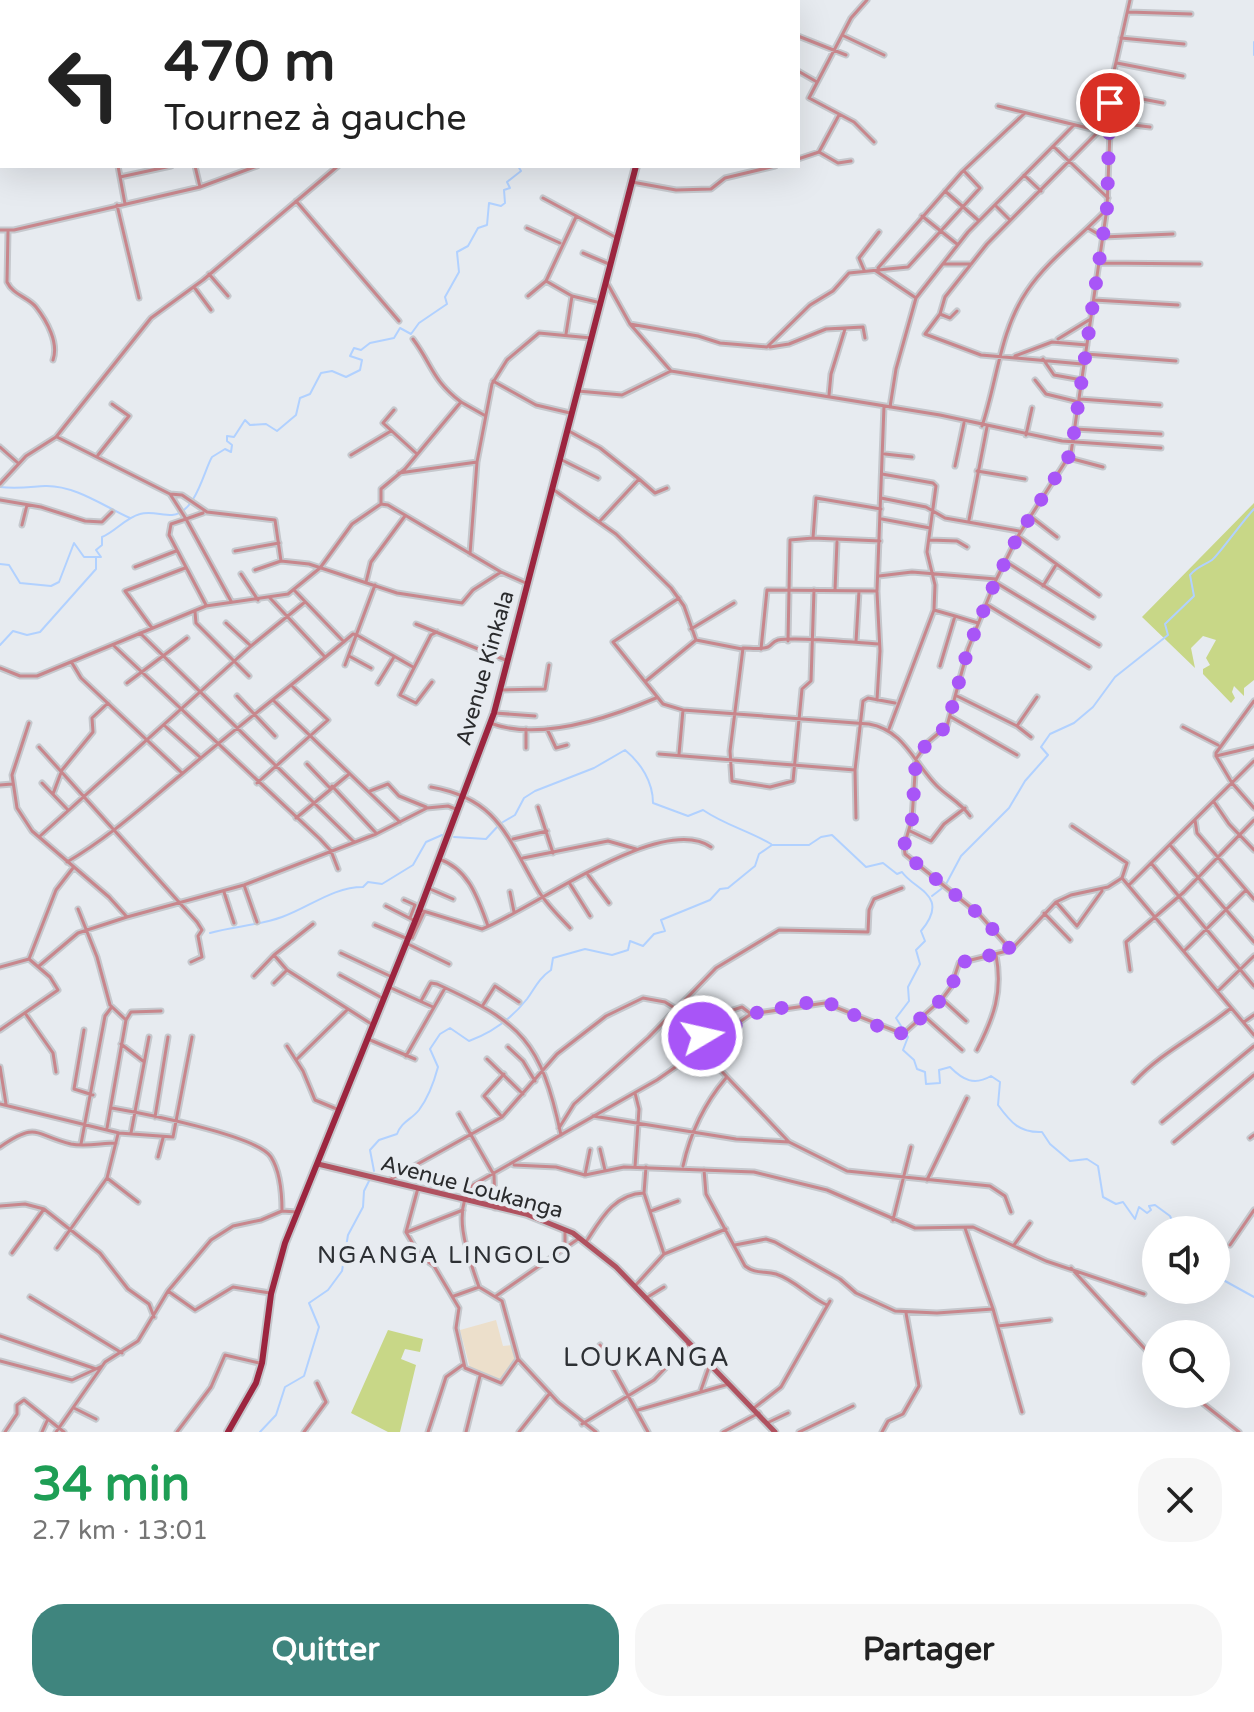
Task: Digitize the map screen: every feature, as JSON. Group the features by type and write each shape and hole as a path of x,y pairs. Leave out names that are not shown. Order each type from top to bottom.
{"main road":[{"name":"Avenue Kinkala","path":"228,1432 256,1383 262,1363 277,1265 409,941 494,713 636,168"},
{"name":"Avenue Loukanga","path":"318,1164 464,1198 565,1229 583,1240 635,1286 775,1432"}],"street":[{"path":"867,0 842,35 809,100 854,122 874,142"},
{"path":"1011,950 980,915 905,854 904,846 910,831 916,759 928,742 944,732 996,580 1019,534 1069,458 1107,208 1111,93 1130,0"},
{"path":"1128,12 1191,14"},
{"path":"842,35 884,55"},
{"path":"800,38 846,55"},
{"path":"1121,38 1184,44"},
{"path":"1117,63 1183,76"},
{"path":"800,72 817,82"},
{"path":"1111,93 1163,103"},
{"path":"998,106 1108,133"},
{"path":"876,270 945,191 1025,113"},
{"path":"800,158 819,152 839,115"},
{"path":"1109,122 1150,127"},
{"path":"890,407 896,369 916,298 979,221 1074,125"},
{"path":"1084,365 965,352 926,337 940,314 945,297 971,263 1099,131"},
{"path":"1053,146 1108,198"},
{"path":"819,152 838,163 851,161"},
{"path":"118,168 125,204"},
{"path":"120,177 162,168"},
{"path":"195,168 200,187"},
{"path":"0,230 8,231 200,187 252,168"},
{"path":"0,484 19,463 56,437 151,318 194,287 336,168"},
{"path":"632,182 676,190 711,189 725,178 767,168"},
{"path":"767,347 810,305 833,291 844,277 864,270 908,267 981,187 964,171"},
{"path":"1024,175 1041,191"},
{"path":"945,191 979,221"},
{"path":"543,198 618,239"},
{"path":"296,201 399,321"},
{"path":"117,205 139,298"},
{"path":"995,205 1010,220"},
{"path":"969,520 984,427 1000,356 1028,289 1107,208"},
{"path":"922,216 958,245"},
{"path":"528,296 546,281 576,217"},
{"path":"527,228 561,244"},
{"path":"1088,228 1103,237 1173,234"},
{"path":"8,231 7,282 10,289 37,309 56,345 53,360"},
{"path":"864,270 859,258 879,232"},
{"path":"583,253 610,265"},
{"path":"952,253 955,264"},
{"path":"943,264 971,263"},
{"path":"1100,263 1200,264"},
{"path":"876,270 916,298"},
{"path":"209,274 228,296"},
{"path":"546,281 572,296 601,303"},
{"path":"606,281 630,324 671,371"},
{"path":"194,287 211,310"},
{"path":"566,334 572,296"},
{"path":"1094,300 1178,305"},
{"path":"940,314 950,318 957,311"},
{"path":"1015,356 1055,341 1090,319"},
{"path":"630,324 720,343 767,347 789,344 826,329 845,327 863,327 865,338"},
{"path":"829,395 831,374 845,327"},
{"path":"470,554 477,462 493,381 507,360 536,334 591,338"},
{"path":"413,339 424,354 433,377 461,402 484,415"},
{"path":"1055,341 1087,345"},
{"path":"1086,354 1176,361"},
{"path":"1043,359 1054,375 1082,380"},
{"path":"578,391 622,395 671,371 829,395 1073,443 1161,448"},
{"path":"1035,380 1046,394 1079,401 1160,405"},
{"path":"493,381 536,405 572,413"},
{"path":"381,504 381,489 417,454 461,402"},
{"path":"98,455 129,416 112,404"},
{"path":"877,700 877,591 885,454 884,406"},
{"path":"1026,435 1032,408"},
{"path":"394,410 382,422 417,454"},
{"path":"955,466 964,422"},
{"path":"1075,429 1161,434"},
{"path":"567,430 600,448 655,493 667,488"},
{"path":"351,455 391,431"},
{"path":"56,437 98,455 207,512 275,520 281,561"},
{"path":"1,450 19,463"},
{"path":"885,454 912,457"},
{"path":"1069,458 1103,467"},
{"path":"560,459 598,478"},
{"path":"399,473 477,462"},
{"path":"977,471 1025,479"},
{"path":"882,474 934,483 927,552 932,573 934,610 889,729"},
{"path":"600,521 639,479"},
{"path":"553,489 600,521 679,598 696,640"},
{"path":"170,494 231,601"},
{"path":"813,538 816,498 881,509"},
{"path":"881,498 932,509 945,518 969,520 1019,534 1099,595"},
{"path":"0,500 98,523 112,512"},
{"path":"381,504 528,584"},
{"path":"0,668 28,677 72,663 206,606 270,598 294,590 320,568 352,524 381,504"},
{"path":"22,525 27,505"},
{"path":"206,606 176,551 169,527 207,512"},
{"path":"366,582 371,562 405,516"},
{"path":"1030,516 1057,537"},
{"path":"881,519 930,528"},
{"path":"788,641 791,538 880,541"},
{"path":"835,590 838,540"},
{"path":"930,540 957,541 967,547"},
{"path":"235,551 279,543"},
{"path":"135,567 176,551"},
{"path":"281,561 320,568 397,593 462,603 473,590 501,572"},
{"path":"255,570 274,567 281,561"},
{"path":"1005,561 1093,617"},
{"path":"1043,586 1057,565"},
{"path":"152,628 125,591 185,568"},
{"path":"879,576 885,573 932,573 996,580 1099,645"},
{"path":"241,574 258,600"},
{"path":"345,665 375,585"},
{"path":"761,649 765,592 769,589 877,591"},
{"path":"294,590 344,642"},
{"path":"742,649 729,760 732,781 770,787 793,781 802,689 811,681 814,590"},
{"path":"856,642 859,591"},
{"path":"270,598 325,657"},
{"path":"679,598 613,642 656,698 667,707 860,723 889,729 939,788 965,808 970,816"},
{"path":"39,837 83,794 305,602"},
{"path":"691,629 734,603"},
{"path":"986,604 1089,667"},
{"path":"934,610 979,623"},
{"path":"195,612 196,623 249,676"},
{"path":"940,666 955,616"},
{"path":"226,623 251,646"},
{"path":"416,624 508,661"},
{"path":"432,682 416,703 400,695 431,635 437,632"},
{"path":"140,633 354,842"},
{"path":"67,862 117,831 254,714 357,635"},
{"path":"357,635 413,667"},
{"path":"127,683 187,638"},
{"path":"645,682 696,640"},
{"path":"696,640 742,649 761,649 778,640 879,644"},
{"path":"113,645 331,851 338,869"},
{"path":"349,656 371,668"},
{"path":"378,683 394,657"},
{"path":"72,663 78,675 182,773"},
{"path":"500,690 545,689 549,665"},
{"path":"257,783 328,719 293,687"},
{"path":"237,696 275,736"},
{"path":"957,696 1017,726 1031,737"},
{"path":"1017,726 1037,697"},
{"path":"490,723 510,730 547,728 608,716 656,698"},
{"path":"274,701 400,822"},
{"path":"856,818 855,770 863,701 897,703"},
{"path":"1254,701 1218,745 1216,756 1232,783 1254,808"},
{"path":"53,794 62,770 93,732 92,718 108,703"},
{"path":"679,755 683,710"},
{"path":"494,713 535,716"},
{"path":"951,717 1017,755"},
{"path":"29,723 14,767 17,808 39,837 127,917"},
{"path":"165,726 201,758"},
{"path":"1183,727 1218,745"},
{"path":"547,728 556,748 567,745"},
{"path":"526,729 526,748"},
{"path":"39,747 202,930 198,936 202,959 191,962"},
{"path":"1216,756 1254,747"},
{"path":"659,754 855,770"},
{"path":"1129,885 1254,761"},
{"path":"307,764 376,834"},
{"path":"296,818 349,774"},
{"path":"42,783 68,810"},
{"path":"0,785 13,784"},
{"path":"370,791 388,784 399,796 427,808"},
{"path":"431,787 464,795 485,808 511,838 542,897 570,928"},
{"path":"1214,802 1254,850"},
{"path":"39,966 67,940 87,929 244,885 376,834 427,808 448,806 458,810"},
{"path":"538,807 553,853"},
{"path":"910,831 931,841 944,824 965,808"},
{"path":"1195,820 1195,830 1254,899"},
{"path":"1130,970 1126,942 1178,897 1254,820"},
{"path":"595,1432 582,1424 518,1359 513,1348 508,1311 496,1296 479,1287 464,1238 464,1198 473,1185 514,1165 635,1093 751,1014 825,1003 903,1034 942,999 953,983 959,963 1011,950 1056,902 1071,895 1104,889 1122,878 1127,863 1072,826"},
{"path":"511,838 547,831"},
{"path":"386,906 416,917 474,928 488,926 636,849 676,840 711,847"},
{"path":"523,858 611,841 636,849"},
{"path":"1170,845 1254,942"},
{"path":"439,859 455,867 469,881 488,926"},
{"path":"1151,863 1254,986"},
{"path":"29,959 56,890 74,867"},
{"path":"588,875 609,903"},
{"path":"1122,878 1254,1035"},
{"path":"570,884 590,916"},
{"path":"244,885 257,922"},
{"path":"428,888 453,899"},
{"path":"559,1128 574,1104 649,1037 716,968 779,930 868,932 869,910 874,899 902,888"},
{"path":"1056,902 1078,926 1104,889"},
{"path":"1185,950 1246,890"},
{"path":"224,892 234,923"},
{"path":"510,892 514,912"},
{"path":"404,900 415,905 416,917"},
{"path":"78,909 111,1008 126,1020"},
{"path":"1044,913 1070,940"},
{"path":"254,976 274,955 313,924"},
{"path":"375,925 449,964"},
{"path":"341,953 393,978"},
{"path":"274,955 287,970 373,1025"},
{"path":"977,1050 998,1001 1000,979 996,955"},
{"path":"1218,991 1254,956"},
{"path":"0,1030 58,990 39,966 29,959"},
{"path":"0,967 29,959"},
{"path":"274,983 287,970"},
{"path":"340,975 384,999"},
{"path":"421,1001 431,983 445,988 483,1005 526,1039 545,1070 561,1135"},
{"path":"483,1005 495,986 519,1002"},
{"path":"389,987 433,1007"},
{"path":"406,1056 445,988"},
{"path":"389,1180 502,1117 557,1054 606,1016 635,1001 653,999 697,1022 705,1048 726,1078 789,1142 837,1168 990,1186 1005,1196 1011,1212"},
{"path":"942,999 966,1021"},
{"path":"697,1022 742,1007 751,1014"},
{"path":"81,1144 93,1095 105,1016 111,1008"},
{"path":"1134,1082 1146,1069 1206,1029 1231,1008"},
{"path":"296,1060 347,1010"},
{"path":"107,1128 126,1020 131,1012 161,1011"},
{"path":"25,1013 53,1053 56,1072"},
{"path":"1244,1022 1254,1015"},
{"path":"924,1016 962,1050"},
{"path":"84,1030 74,1089 93,1095"},
{"path":"131,1133 149,1037"},
{"path":"155,1117 168,1037"},
{"path":"0,1104 119,1133 174,1137 192,1037"},
{"path":"368,1039 415,1059"},
{"path":"121,1044 144,1062"},
{"path":"287,1046 315,1100 339,1110"},
{"path":"1162,1122 1254,1046"},
{"path":"508,1047 523,1061 535,1081"},
{"path":"487,1059 523,1094"},
{"path":"0,1067 6,1104"},
{"path":"502,1117 484,1096 504,1074"},
{"path":"1174,1142 1254,1075"},
{"path":"683,1166 693,1132 726,1078"},
{"path":"635,1093 638,1125 635,1167"},
{"path":"927,1180 967,1098"},
{"path":"112,1108 232,1137 268,1153 280,1187 282,1211"},
{"path":"459,1114 474,1135 494,1175 495,1208"},
{"path":"593,1116 638,1125 668,1125 693,1132 789,1142"},
{"path":"0,1147 24,1133 49,1133 70,1143 116,1143"},
{"path":"57,1248 107,1178 119,1133"},
{"path":"158,1157 163,1137"},
{"path":"893,1220 903,1190 901,1177 911,1147"},
{"path":"600,1149 605,1170"},
{"path":"585,1175 590,1150"},
{"path":"514,1165 556,1167 585,1175 635,1167 683,1166 754,1172 799,1181 893,1220 923,1229 973,1227 1016,1243 1046,1261 1142,1293"},
{"path":"646,1167 644,1193 664,1254"},
{"path":"704,1170 706,1194 748,1269 778,1275 809,1297 828,1303 779,1389 756,1411 723,1432"},
{"path":"107,1178 138,1202"},
{"path":"418,1188 406,1232 420,1256 434,1266 454,1296 460,1311 456,1328 468,1371 501,1383 518,1359"},
{"path":"496,1296 583,1240 609,1208 630,1194 644,1193"},
{"path":"651,1211 678,1201"},
{"path":"0,1206 25,1204 44,1209 100,1253 128,1289 147,1301 154,1317"},
{"path":"12,1253 44,1209"},
{"path":"406,1232 463,1210"},
{"path":"1230,1245 1254,1210"},
{"path":"0,1361 72,1380 96,1369 138,1341 168,1291 219,1233 282,1211 299,1212"},
{"path":"1016,1243 1030,1223"},
{"path":"965,1228 993,1309 1022,1412"},
{"path":"565,1229 565,1250"},
{"path":"635,1286 664,1254 726,1229"},
{"path":"735,1245 766,1239 775,1242 840,1279 856,1293 906,1313 993,1309"},
{"path":"1071,1268 1142,1346"},
{"path":"168,1291 195,1310 233,1287 271,1294"},
{"path":"454,1296 479,1287"},
{"path":"646,1298 664,1287"},
{"path":"30,1297 122,1353"},
{"path":"882,1432 888,1421 903,1414 919,1386 906,1313"},
{"path":"998,1326 1050,1320"},
{"path":"0,1336 96,1369"},
{"path":"582,1424 630,1396 670,1366 689,1343"},
{"path":"600,1345 648,1432"},
{"path":"177,1432 211,1387 225,1355 262,1363"},
{"path":"428,1432 446,1377 464,1364"},
{"path":"700,1392 710,1364"},
{"path":"57,1430 102,1366"},
{"path":"466,1432 480,1376"},
{"path":"304,1432 326,1402 317,1383"},
{"path":"638,1410 729,1384"},
{"path":"519,1432 550,1393"},
{"path":"5,1432 21,1401 57,1430 64,1432"},
{"path":"799,1432 853,1406"},
{"path":"74,1408 96,1419"},
{"path":"1209,1408 1239,1432"},
{"path":"767,1423 788,1413"},
{"path":"42,1432 47,1421"}],"shaded area":[{"path":"496,1320 503,1346 512,1345 518,1359 499,1384 471,1372 460,1330"}],"green space":[{"path":"1254,503 1254,680 1244,688 1244,696 1234,686 1232,692 1235,698 1231,703 1203,674 1203,669 1210,665 1206,658 1216,640 1203,636 1191,648 1195,668 1142,617"},
{"path":"388,1330 423,1339 420,1352 405,1349 401,1359 416,1365 400,1432 388,1432 351,1413"}],"waterway":[{"path":"1254,42 1254,55"},
{"path":"0,564 9,565 20,583 51,586 59,582 74,543 84,557 101,557 96,550 102,545 102,537 135,516 144,513 172,515 187,507 212,457 225,449 231,452 232,445 227,441 227,436 234,437 245,420 250,425 266,424 277,431 296,415 300,398 310,394 321,373 332,371 346,377 360,370 362,360 350,356 354,348 361,350 370,343 394,338 400,328 411,334 419,323 447,304 445,297 459,272 457,252 468,246 478,228 487,225 489,203 501,206 505,203 504,190 510,188 507,182 521,171 519,168"},
{"path":"0,487 67,489 130,518"},
{"path":"932,896 945,886 961,856 1009,808 1025,781 1048,755 1041,747 1050,734 1074,723 1093,707 1115,677 1168,635 1165,624 1194,596 1190,575 1215,557 1254,509"},
{"path":"0,645 13,631 27,635 40,632 96,569 96,558"},
{"path":"503,822 515,815 524,798 535,791 594,768 625,750 645,774 653,803 688,816 703,810 771,844"},
{"path":"454,837 486,839 498,826"},
{"path":"210,933 282,917 342,890 363,887 368,882 382,884 413,865 426,842 442,835"},
{"path":"374,1171 370,1150 379,1140 397,1134 428,1095 438,1067 430,1049 440,1034 450,1028 469,1041 485,1034 521,1006 551,970 553,958 585,949 612,955 628,950 630,941 643,946 654,934 665,931 661,920 710,900 720,889 728,888 755,866 759,854 772,845 809,845 821,837 832,835 866,867 883,863 897,874 902,872 931,901 929,919 921,931 925,941 916,950 920,964 908,987 909,1001 896,1018 908,1037 903,1050 914,1060 917,1069 925,1072 926,1084 940,1083 939,1070 950,1067 969,1080 979,1081 991,1076 1000,1082 998,1105 1012,1122 1022,1129 1042,1132 1050,1144 1070,1161 1087,1159 1098,1166 1103,1197 1116,1204 1123,1202 1135,1219 1139,1207 1147,1213 1151,1210 1149,1206 1155,1205 1170,1216"},
{"path":"260,1432 276,1415 285,1387 304,1376 319,1327 309,1303 328,1290 342,1271 348,1235 363,1207 364,1191 370,1179"},
{"path":"1230,1284 1254,1297"}],"district":[{"name":"NGANGA LINGOLO","path":"445,1255"},
{"name":"LOUKANGA","path":"647,1357"}],"route":[{"path":"702,1036 705,1048 751,1014 806,1003 831,1004 875,1025 903,1034 942,999 953,983 959,963 1011,950 980,915 905,854 904,846 912,819 916,759 932,738 944,732 957,696 968,649 995,582 1018,536 1071,453 1107,208 1110,103"}]}
